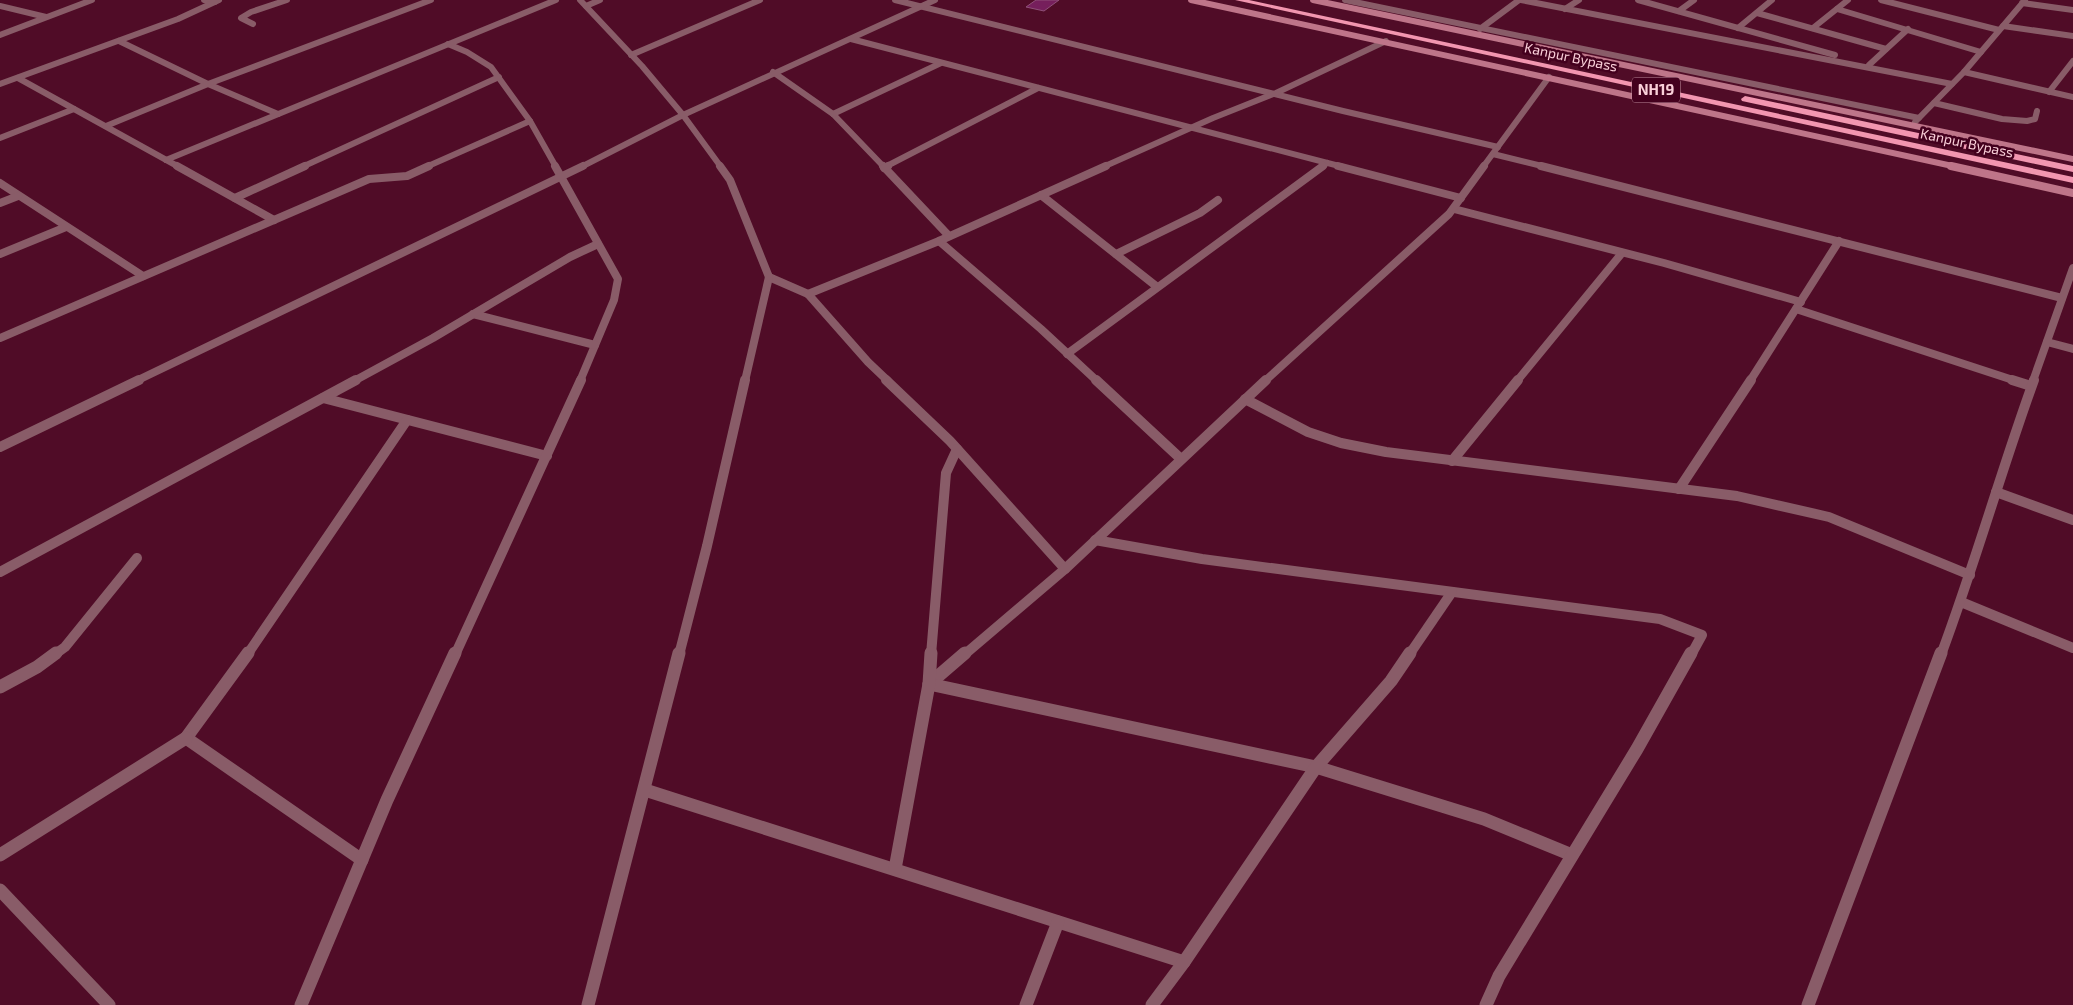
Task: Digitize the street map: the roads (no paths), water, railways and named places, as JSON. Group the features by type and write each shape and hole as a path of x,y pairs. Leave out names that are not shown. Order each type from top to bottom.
{"highway":[{"name":"Kanpur Bypass","path":"1239,0 2073,180"},
{"name":"Kanpur Bypass","path":"1277,0 2073,169"}],"main road":[{"path":"1191,0 2073,193"},
{"path":"1313,0 2073,158"}],"street":[{"path":"0,35 92,0"},
{"path":"204,0 217,1"},
{"path":"253,24 241,18 251,12 287,0"},
{"path":"106,126 208,84 431,0"},
{"path":"166,160 556,0"},
{"path":"583,3 600,0"},
{"path":"632,55 760,0"},
{"path":"895,0 1276,93 1839,241 2067,291"},
{"path":"0,447 328,288 562,178 683,115 773,72 935,0"},
{"path":"1345,0 1919,118"},
{"path":"1364,4 1371,0"},
{"path":"1480,29 1520,0 1952,84"},
{"path":"1565,9 1579,0"},
{"path":"1638,0 1905,75"},
{"path":"1679,12 1694,0"},
{"path":"1738,28 1772,0"},
{"path":"1813,28 1848,0"},
{"path":"1881,0 2001,28 2073,36"},
{"path":"0,84 178,19 217,1"},
{"path":"1912,125 1964,72 2024,2 2073,10"},
{"path":"583,3 632,55 683,115 730,180 769,277 707,546 588,1005"},
{"path":"0,6 46,17"},
{"path":"1837,9 1981,52"},
{"path":"1757,13 1886,48"},
{"path":"1869,65 1908,29"},
{"path":"851,38 1461,198"},
{"path":"119,41 208,84 278,114"},
{"path":"808,294 939,241 1192,128 1276,93 1386,42"},
{"path":"301,1005 387,800 547,456 614,300 618,280 530,121 499,77 490,67 467,52 448,44"},
{"path":"2049,92 2073,62"},
{"path":"833,114 941,63"},
{"path":"773,72 833,114 949,236"},
{"path":"1964,72 2073,98"},
{"path":"2062,75 2073,77"},
{"path":"235,198 499,77"},
{"path":"929,684 1065,569 1245,399 1454,209 1549,77"},
{"path":"18,78 274,220"},
{"path":"884,168 1038,88"},
{"path":"1934,102 2016,121 2032,121 2035,119 2038,110"},
{"path":"0,138 74,109"},
{"path":"0,338 369,179 407,176 530,121"},
{"path":"1067,354 1156,286 1327,163"},
{"path":"0,183 143,276"},
{"path":"1041,195 1156,286"},
{"path":"0,203 18,196"},
{"path":"1116,254 1200,213 1218,200"},
{"path":"1454,209 1622,253 1798,305 2031,386"},
{"path":"0,254 66,227"},
{"path":"939,241 1067,354 1181,459"},
{"path":"1679,489 1839,241"},
{"path":"0,572 323,398 474,314 570,257 598,244"},
{"path":"1452,460 1622,253"},
{"path":"1808,1005 1961,602 2031,386 2067,291 2073,268"},
{"path":"769,277 808,294 868,362 957,449 1065,569"},
{"path":"474,314 595,345"},
{"path":"2047,342 2073,349"},
{"path":"323,398 547,456"},
{"path":"1245,399 1308,432 1341,444 1386,452 1737,496 1829,517 1970,575"},
{"path":"0,855 186,738 260,637 407,420"},
{"path":"895,869 929,684 946,472 957,449"},
{"path":"1996,492 2073,520"},
{"path":"1095,540 1202,559 1660,619 1702,635 1681,675 1499,976 1486,1005"},
{"path":"0,687 37,667 65,647 137,558"},
{"path":"1152,1005 1184,962 1316,767 1391,681 1452,592"},
{"path":"1961,602 2073,648"},
{"path":"929,684 1316,767 1484,819 1572,855"},
{"path":"186,738 362,860"},
{"path":"644,790 1184,962"},
{"path":"0,890 109,1005"},
{"path":"1026,1005 1058,922"}]}
